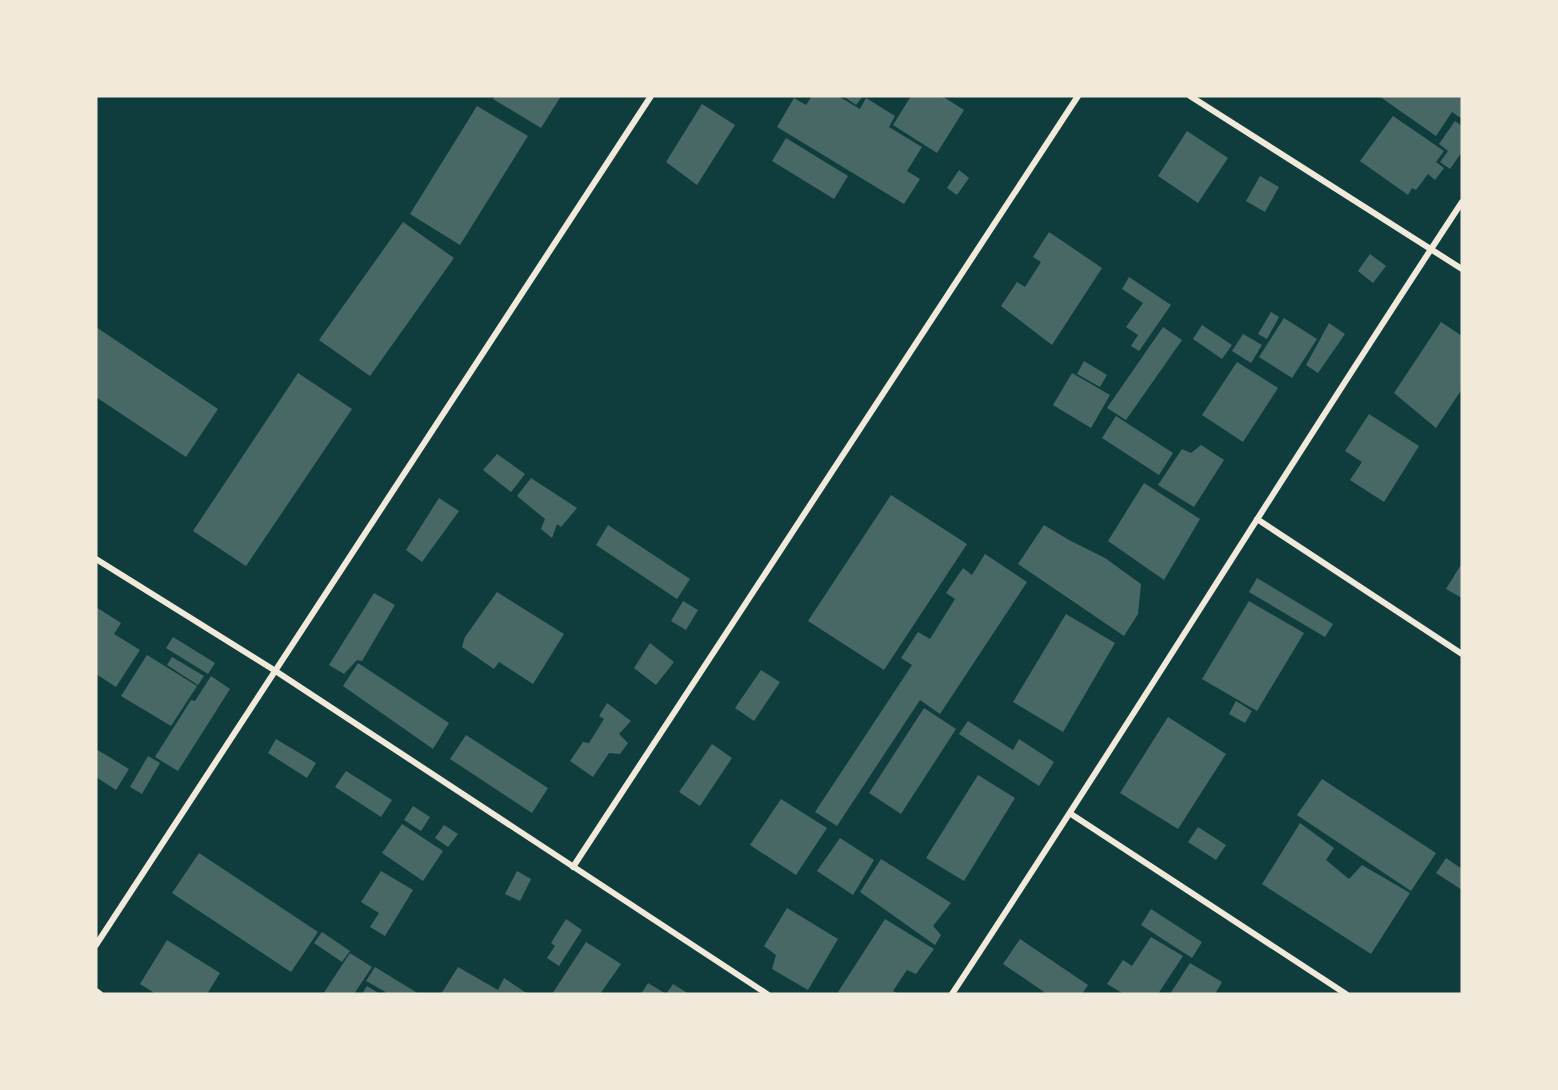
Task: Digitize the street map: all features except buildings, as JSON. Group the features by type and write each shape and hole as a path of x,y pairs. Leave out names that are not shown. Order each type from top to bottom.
{"street":[{"path":"96,945 651,96"},
{"path":"573,867 1078,96"},
{"path":"1190,96 1462,269"},
{"path":"952,994 1071,814 1257,519 1462,202"},
{"path":"1257,519 1462,654"},
{"path":"96,559 274,670 767,994"},
{"path":"1071,814 1346,994"},
{"path":"96,991 100,994"}]}
